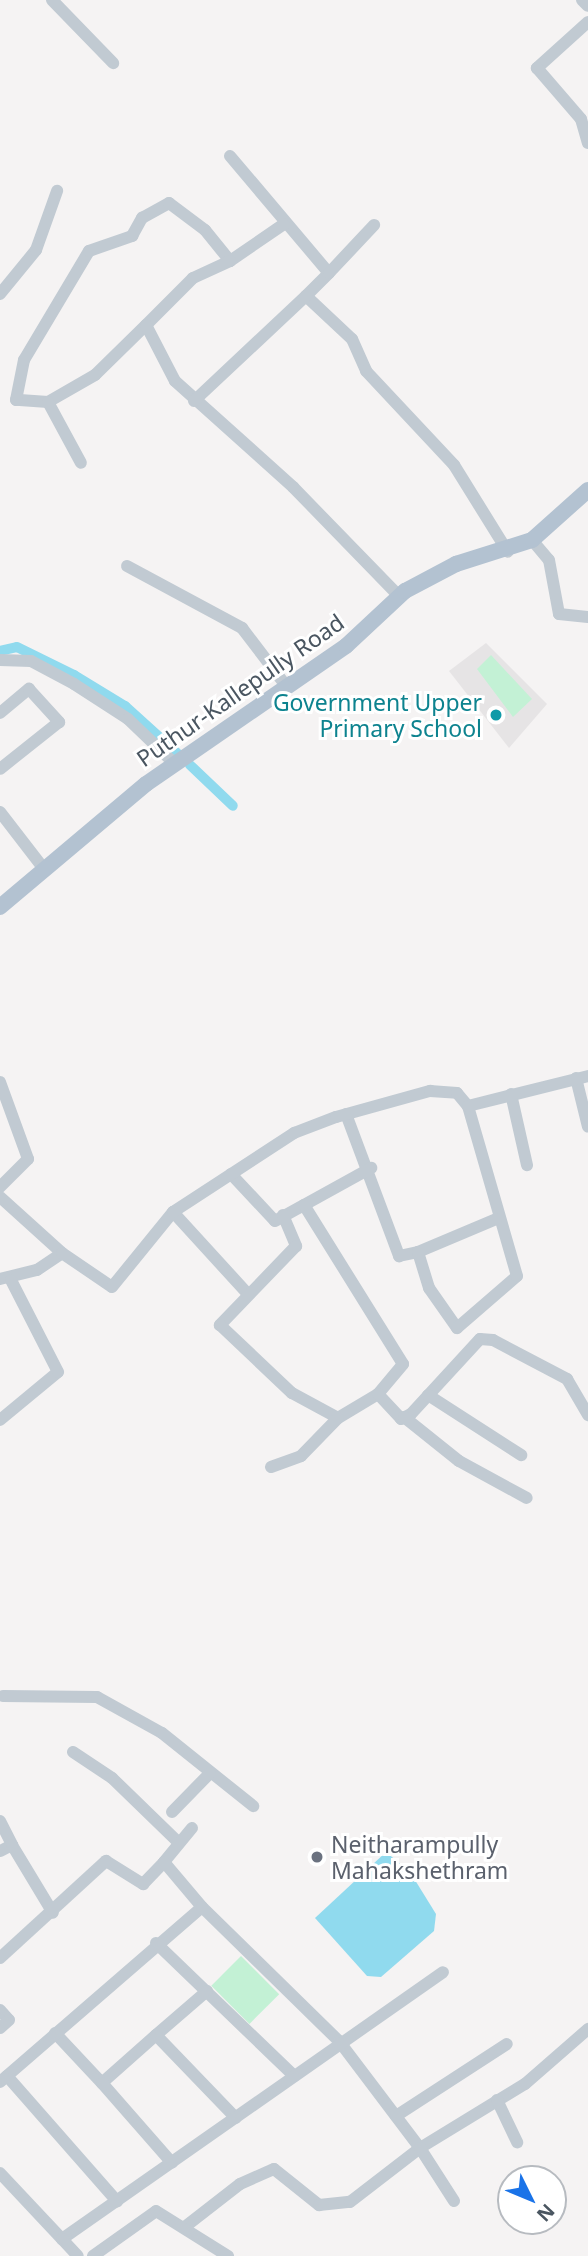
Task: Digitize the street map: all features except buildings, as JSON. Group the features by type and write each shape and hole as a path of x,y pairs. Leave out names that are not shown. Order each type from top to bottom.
{"main road":[{"name":"Puthur-Kallepully Road","path":"0,907 176,765 346,646 399,596 456,565 508,552 532,540 588,490"}],"street":[{"path":"52,0 113,63"},
{"path":"582,0 588,6"},
{"path":"588,22 537,68 581,119 588,143"},
{"path":"230,156 284,224 329,273"},
{"path":"0,294 36,250 57,191"},
{"path":"230,261 205,230 162,202 132,236 95,246 54,302 24,360 16,400 48,402 95,375 193,278 230,261 284,224"},
{"path":"194,401 306,296 374,225"},
{"path":"306,296 352,339 366,371 454,465 508,552"},
{"path":"146,325 175,381 194,401 293,487 399,596"},
{"path":"48,402 81,463"},
{"path":"532,540 549,560 559,614 588,617"},
{"path":"127,566 242,628 287,687"},
{"path":"0,660 31,661 74,684 128,719 176,765"},
{"path":"0,713 29,689 59,722 0,769"},
{"path":"0,812 44,869"},
{"path":"468,1106 582,1077 588,1127"},
{"path":"0,1082 28,1159 0,1187"},
{"path":"0,1197 62,1254 112,1287 173,1212 295,1133 346,1114 430,1091 457,1093 468,1106 496,1219 517,1276 464,1327 457,1328 439,1304 418,1252"},
{"path":"511,1094 527,1164"},
{"path":"346,1114 370,1168 398,1256 418,1252 496,1219"},
{"path":"231,1174 275,1221 370,1168"},
{"path":"271,1467 301,1456 338,1418 377,1394 403,1364 304,1205"},
{"path":"173,1212 246,1292"},
{"path":"283,1216 296,1246 246,1292 220,1325 292,1393 338,1418"},
{"path":"0,1420 58,1372 6,1280 62,1254"},
{"path":"404,1417 480,1339 493,1340 567,1380 588,1415"},
{"path":"377,1394 458,1461 527,1499"},
{"path":"428,1395 521,1455"},
{"path":"1,1694 97,1697 162,1733 253,1806"},
{"path":"73,1752 111,1778 179,1843"},
{"path":"172,1812 210,1773"},
{"path":"0,1821 6,1848 52,1913"},
{"path":"0,1958 106,1861 143,1884 192,1828"},
{"path":"164,1862 202,1907 339,2041 420,2148 454,2201"},
{"path":"117,2201 3,2079 156,1943 202,1907"},
{"path":"156,1943 294,2076"},
{"path":"62,2239 236,2119 339,2041 443,1972"},
{"path":"102,2083 206,1991"},
{"path":"0,2010 9,2020 0,2028"},
{"path":"186,2226 240,2184 274,2169 319,2205 349,2202 420,2148 497,2100 588,2029"},
{"path":"55,2033 172,2163"},
{"path":"156,2035 236,2119"},
{"path":"396,2116 507,2044"},
{"path":"497,2100 517,2142"},
{"path":"0,2173 78,2256"},
{"path":"93,2256 156,2211 186,2226 228,2256"}],"shaded area":[{"path":"486,643 547,704 509,748 449,671"}],"green space":[{"path":"491,655 532,699 513,717 477,669"},
{"path":"241,1956 279,1994 249,2024 211,1986"}],"water":[{"path":"386,1852 410,1872 436,1914 434,1931 381,1977 367,1976 315,1918"}],"waterway":[{"path":"0,651 17,647 74,675 125,706 177,753"},
{"path":"190,765 233,806"}],"place":[{"name":"Government Upper Primary School","path":"496,715"},
{"name":"Neitharampully Mahakshethram","path":"317,1857"}]}
